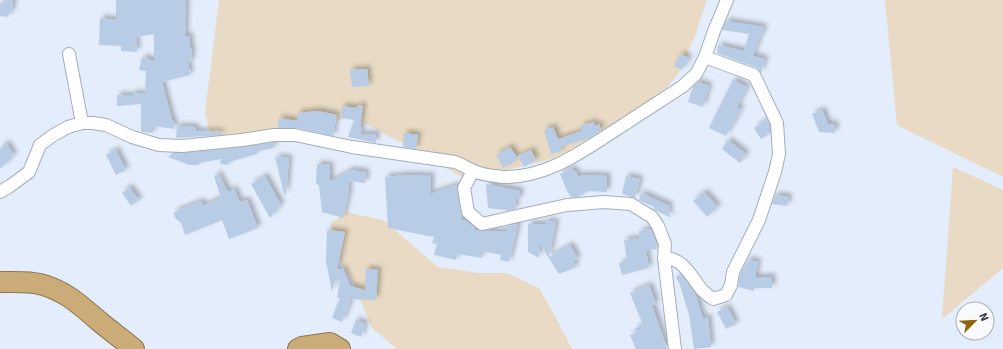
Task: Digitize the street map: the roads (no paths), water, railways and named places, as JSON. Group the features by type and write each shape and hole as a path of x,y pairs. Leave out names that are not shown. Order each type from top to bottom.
{"highway":[{"path":"0,282 40,284 62,292 80,303 101,323 134,349"},
{"path":"298,349 302,347 330,343 340,349"}],"street":[{"path":"0,192 28,172 40,145 52,136 68,127 93,123 106,125 132,137 159,145 182,146 274,135 295,135 352,147 455,162 462,164 473,171 503,177 521,177 543,170 584,151 683,86 696,74 705,57 726,0"},
{"path":"69,54 82,124"},
{"path":"664,258 672,258 679,262 690,273 702,290 713,299 726,295 731,285 733,272 759,220 775,172 779,154 777,123 754,75 705,57"},
{"path":"473,171 464,188 468,212 482,224 567,205 604,202 631,204 652,217 658,226 665,244 664,258 675,349"}]}
